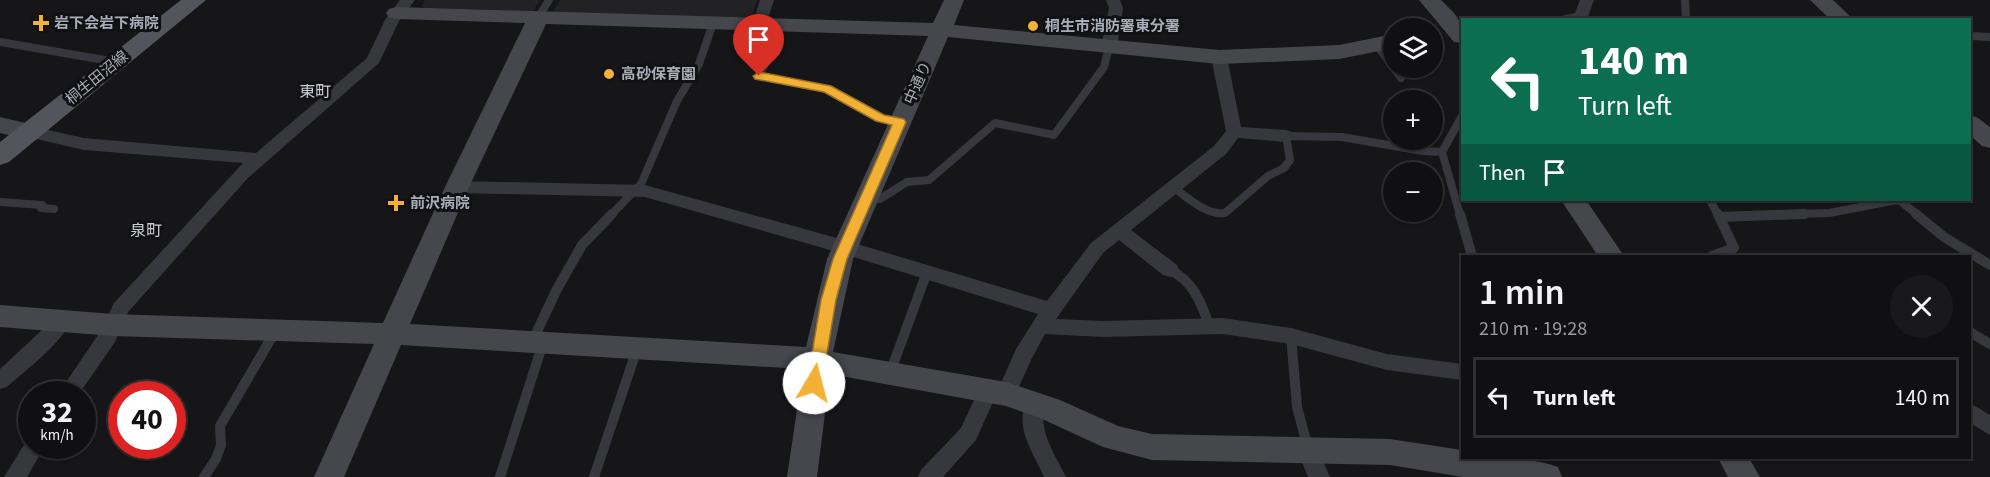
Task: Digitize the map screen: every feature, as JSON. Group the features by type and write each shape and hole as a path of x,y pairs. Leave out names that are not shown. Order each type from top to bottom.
{"main road":[{"name":"桐生田沼線","path":"0,156 195,0"}],"street":[{"path":"764,26 767,0"},
{"name":"中通り","path":"802,477 817,360 832,283 844,247 954,0"},
{"path":"1109,47 1116,8 1113,0"},
{"path":"1429,0 1459,28"},
{"path":"1575,18 1581,17 1587,0"},
{"path":"1820,0 1842,18"},
{"path":"77,381 108,336 121,308 242,174 374,60 402,7 543,9 764,26 941,30 1219,57 1339,52 1383,43"},
{"path":"329,477 458,187 543,9"},
{"path":"1443,31 1459,28"},
{"path":"929,477 969,434 1046,318 1097,248 1220,150 1234,132 1219,57"},
{"path":"1971,124 1990,140"},
{"path":"0,125 84,144 259,159"},
{"path":"1234,132 1286,136"},
{"path":"458,187 637,189 927,272 1046,318 1103,329 1209,325 1291,336 1387,362 1461,372"},
{"path":"1573,201 1610,255"},
{"path":"1118,230 1170,270"},
{"path":"0,316 113,325 393,334 775,355 817,360 997,392 1035,403 1114,438 1152,447 1418,455 1547,477 1540,459"},
{"path":"0,381 48,337 62,320"},
{"path":"1035,403 1030,418 1031,429 1055,477"},
{"path":"1971,413 1990,426"},
{"path":"1308,450 1319,477"},
{"path":"15,477 26,459"},
{"path":"1734,459 1745,477"}],"lane":[{"path":"1684,0 1686,18"},
{"path":"500,477 537,342 557,289 582,245 637,189 677,101 699,64 713,23"},
{"path":"764,26 775,45 759,76 827,89 880,118 900,122"},
{"path":"1971,36 1990,36"},
{"path":"0,42 117,62"},
{"path":"866,197 880,199 907,182 929,180 995,123 1054,135 1104,67 1109,47"},
{"path":"1461,118 1442,152 1472,255"},
{"path":"1173,187 1212,213 1225,213 1268,176 1284,168 1290,160 1286,136 1349,138 1423,151 1442,152"},
{"path":"1450,181 1461,179"},
{"path":"1711,201 1734,244 1734,248 1715,255"},
{"path":"1719,217 1829,213 1893,201"},
{"path":"1899,201 1944,237 1990,265"},
{"path":"0,202 42,205 41,208 54,209"},
{"path":"1170,270 1178,273 1192,287 1209,325"},
{"path":"890,373 927,272"},
{"path":"204,477 216,459 221,445 220,426 276,330"},
{"path":"1971,333 1990,344"},
{"path":"1291,336 1295,391 1308,450"},
{"path":"594,477 638,347"}],"shaded area":[{"path":"425,0 540,0 533,11 425,8 422,6"},
{"path":"560,0 757,0 752,16 746,19 556,13 554,10"}],"place":[{"name":"岩下会岩下病院","path":"41,23"},
{"name":"桐生市消防署東分署","path":"1033,26"},
{"name":"高砂保育園","path":"609,74"},
{"name":"前沢病院","path":"396,203"}],"district":[{"name":"東町","path":"315,92"},
{"name":"泉町","path":"146,231"}],"route":[{"path":"759,76 827,89 880,118 900,122 849,235 832,283 814,383"}]}
